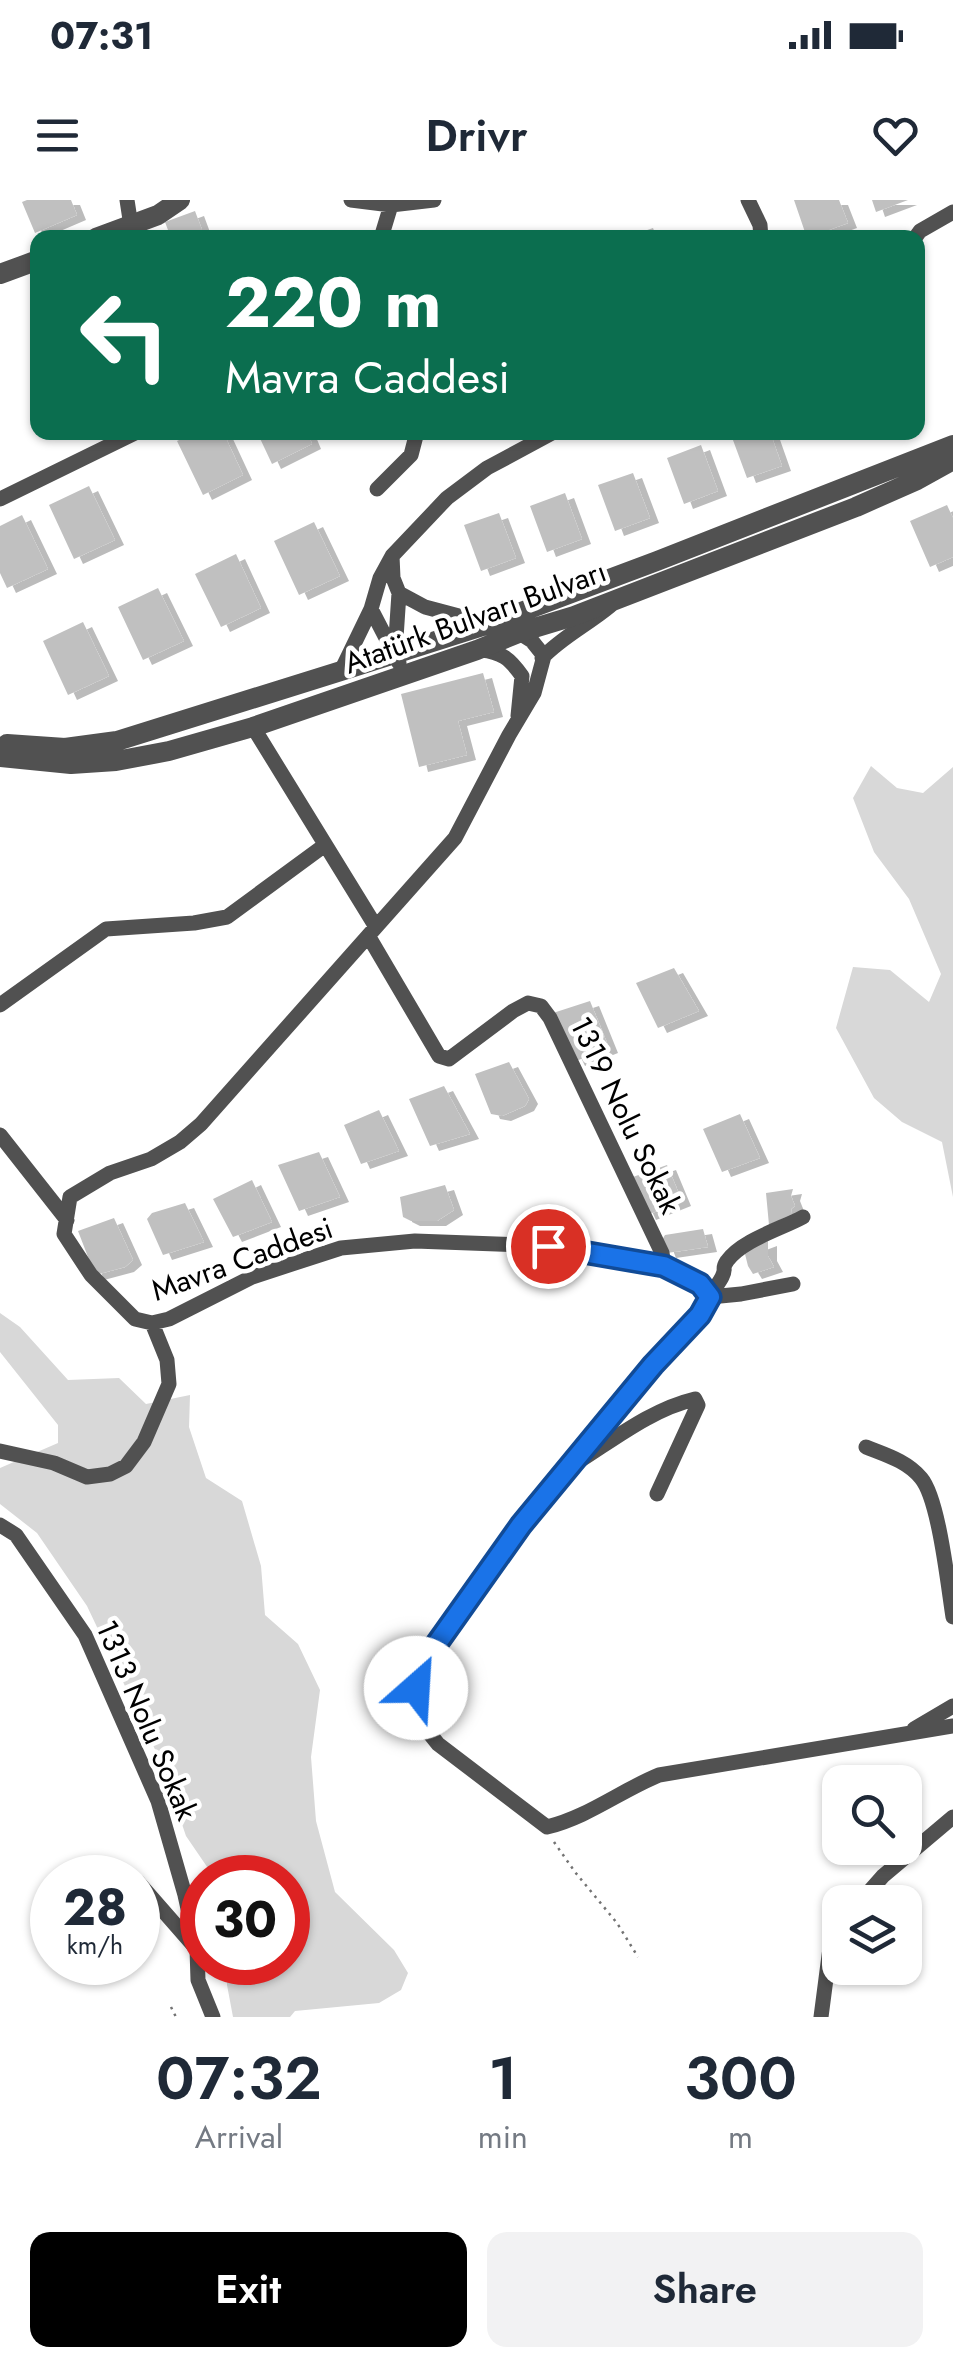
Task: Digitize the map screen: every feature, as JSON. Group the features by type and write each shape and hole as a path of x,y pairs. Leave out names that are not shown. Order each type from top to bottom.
{"street":[{"path":"127,200 131,226"},
{"path":"119,230 180,200"},
{"path":"351,200 391,205 434,200"},
{"path":"748,200 760,230"},
{"path":"383,230 391,205"},
{"path":"922,230 953,212"},
{"path":"0,274 30,263"},
{"path":"0,499 121,440"},
{"path":"377,489 411,454 415,440"},
{"path":"341,671 392,556 460,488 487,468 539,440"},
{"name":"Atatürk Bulvarı Bulvarı","path":"0,744 64,748 116,741 341,671 488,624 658,561 953,444"},
{"name":"Atatürk Bulvarı Bulvarı","path":"0,756 71,764 116,760 169,751 253,727 574,616 856,508 953,460"},
{"path":"392,556 393,578 399,593 395,653"},
{"path":"68,1220 70,1197 110,1174 151,1159 201,1124 372,932 454,838 534,692 544,656 521,632 425,607 399,593"},
{"path":"542,658 618,599"},
{"path":"371,609 404,675"},
{"path":"477,650 498,651 522,676 516,725"},
{"path":"253,727 325,845 372,932"},
{"path":"0,1004 106,929 227,918 325,845"},
{"name":"1319 Nolu Sokak","path":"372,932 439,1056 449,1059 528,1003 541,1006 662,1253 664,1266"},
{"path":"0,1136 68,1220"},
{"path":"803,1217 758,1238 725,1263 700,1315 653,1365 521,1525 421,1666 410,1710 438,1744 547,1826 588,1814 659,1775 953,1726"},
{"name":"Mavra Caddesi","path":"68,1220 64,1234 90,1275 134,1319 152,1322 169,1319 252,1278 342,1248 415,1241 548,1246 664,1266 700,1284 710,1297"},
{"path":"710,1297 794,1284"},
{"path":"0,1451 54,1464 86,1477 110,1474 126,1466 144,1442 169,1384 167,1360 152,1322"},
{"path":"570,1468 644,1419 695,1399 698,1405 694,1416 658,1494"},
{"path":"866,1447 903,1462 926,1484 953,1617"},
{"name":"1313 Nolu Sokak","path":"0,1525 16,1535 85,1635 158,1801 180,1878"},
{"path":"906,1733 953,1706"},
{"path":"875,1885 953,1817"},
{"path":"160,1907 180,1931"},
{"name":"1313 Nolu Sokak","path":"200,1985 213,2017"},
{"path":"821,2017 825,1985"}],"path":[{"path":"547,1826 557,1849 617,1923 638,1957"},
{"path":"171,2007 176,2017"}],"shaded area":[{"path":"871,766 897,788 923,793 953,767 953,1197 942,1142 902,1122 874,1098 836,1028 853,967 890,970 929,1002 941,974 909,899 874,852 853,798"},
{"path":"0,1313 20,1327 68,1380 119,1378 146,1404 190,1395 189,1427 206,1478 242,1501 261,1566 265,1615 298,1644 320,1690 311,1757 316,1821 335,1892 394,1950 408,1973 401,1990 379,2003 295,2011 290,2017 233,2017 227,1985 310,1985 310,1855 199,1855 186,1836 161,1762 87,1606 37,1533 0,1504 0,1468 58,1443 58,1425 0,1352"}],"building":[{"path":"71,200 77,215 34,230 22,202"},
{"path":"794,200 839,200 848,223 829,230 804,230"},
{"path":"872,200 908,200 876,212"},
{"path":"195,211 202,230 168,230 165,222"},
{"path":"227,440 243,475 203,495 177,441"},
{"path":"261,440 310,440 312,444 272,464"},
{"path":"733,440 773,440 782,466 747,478"},
{"path":"701,445 718,491 684,504 667,458"},
{"path":"633,473 650,518 615,531 598,485"},
{"path":"89,486 115,540 74,559 49,505"},
{"path":"565,493 582,539 547,552 530,506"},
{"path":"947,505 953,518 953,557 930,567 910,521"},
{"path":"499,513 516,558 481,571 464,525"},
{"path":"22,515 48,569 7,588 0,573 0,526"},
{"path":"314,522 340,576 299,595 274,541"},
{"path":"236,554 261,608 221,627 195,574"},
{"path":"158,588 184,641 143,660 118,607"},
{"path":"83,622 109,676 68,695 43,641"},
{"path":"483,673 494,712 458,721 467,755 419,767 401,694"},
{"path":"674,968 699,1011 658,1028 636,983"},
{"path":"590,1001 609,1048 576,1061 553,1013"},
{"path":"509,1062 529,1099 525,1106 502,1116 491,1114 475,1074"},
{"path":"444,1086 470,1134 430,1146 409,1099"},
{"path":"379,1110 399,1151 361,1164 344,1125"},
{"path":"740,1114 760,1158 722,1172 703,1129"},
{"path":"319,1152 340,1197 299,1211 278,1165"},
{"path":"667,1165 682,1201 647,1215 630,1178"},
{"path":"252,1180 272,1222 233,1237 213,1199"},
{"path":"445,1185 454,1210 437,1221 411,1221 403,1217 400,1197"},
{"path":"793,1189 792,1214 769,1225 766,1193"},
{"path":"185,1203 204,1242 163,1255 147,1219 152,1213"},
{"path":"114,1218 133,1260 125,1267 95,1275 78,1231"},
{"path":"703,1229 708,1247 667,1253 662,1240 665,1235"},
{"path":"768,1241 768,1256 774,1267 753,1274 744,1250"}],"route":[{"path":"416,1688 421,1666 521,1525 653,1365 700,1315 710,1297 700,1284 664,1266 548,1246"}]}
